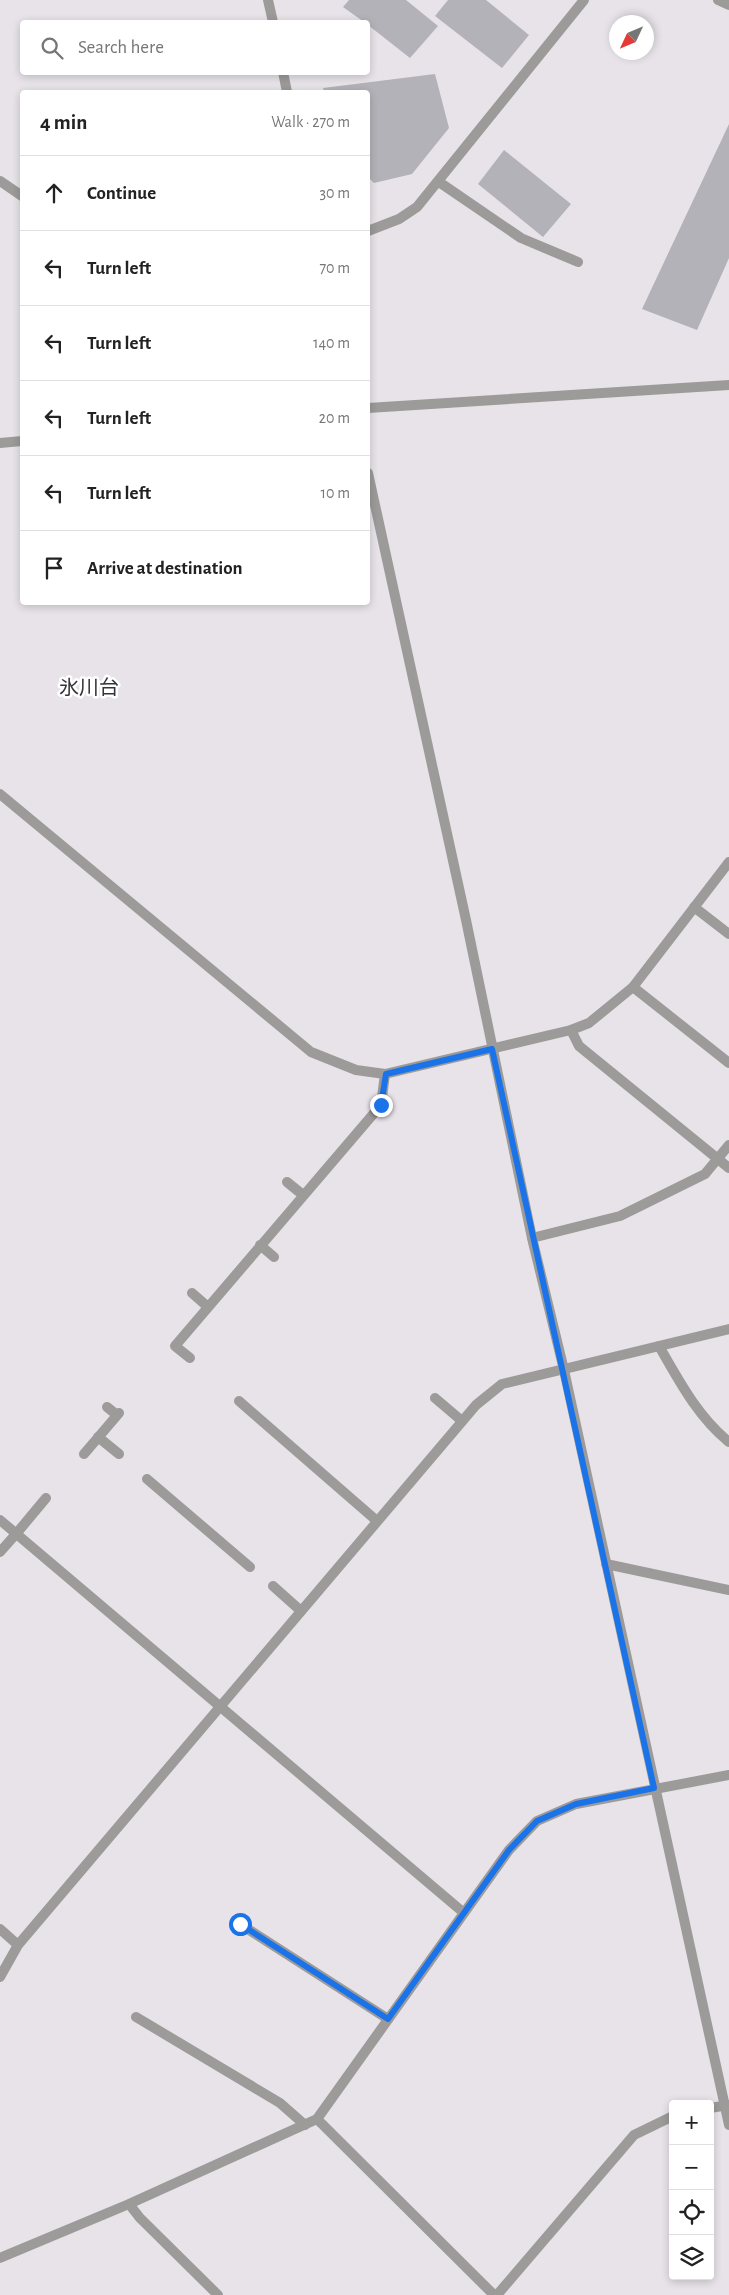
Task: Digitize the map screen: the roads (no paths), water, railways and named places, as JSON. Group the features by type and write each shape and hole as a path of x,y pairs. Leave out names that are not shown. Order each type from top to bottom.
{"street":[{"path":"268,0 273,20"},
{"path":"370,230 399,219 417,207 584,0"},
{"path":"718,0 729,5"},
{"path":"284,75 287,90"},
{"path":"0,181 20,195"},
{"path":"439,182 521,238 578,262"},
{"path":"370,408 729,385"},
{"path":"0,443 20,441"},
{"path":"370,482 466,920 532,1238 564,1370 654,1788 727,2105 729,2125"},
{"path":"0,794 311,1052 356,1070 386,1074 571,1030 589,1023 633,987 729,862"},
{"path":"694,908 729,934"},
{"path":"633,987 729,1064"},
{"path":"571,1030 579,1046 729,1168"},
{"path":"190,1358 175,1346 381,1105 386,1074"},
{"path":"532,1238 620,1216 705,1174 729,1145"},
{"path":"288,1182 303,1196"},
{"path":"260,1245 274,1258"},
{"path":"192,1292 208,1307"},
{"path":"0,1977 18,1946 476,1404 502,1384 729,1329"},
{"path":"659,1346 682,1387 712,1428 729,1442"},
{"path":"436,1398 462,1421"},
{"path":"239,1401 377,1521"},
{"path":"84,1454 118,1414 107,1407"},
{"path":"98,1437 119,1454"},
{"path":"147,1479 250,1567"},
{"path":"0,1552 46,1498"},
{"path":"0,1520 464,1913"},
{"path":"606,1564 729,1590"},
{"path":"273,1586 301,1611"},
{"path":"0,2258 129,2204 317,2119 509,1850 537,1821 576,1804 729,1775"},
{"path":"240,1924 388,2019"},
{"path":"0,1929 18,1946"},
{"path":"136,2017 280,2103 305,2124"},
{"path":"714,2107 727,2105"},
{"path":"317,2119 496,2295 634,2134 669,2118"},
{"path":"129,2204 140,2218 218,2295"}],"district":[{"name":"氷川台","path":"89,687"}]}
